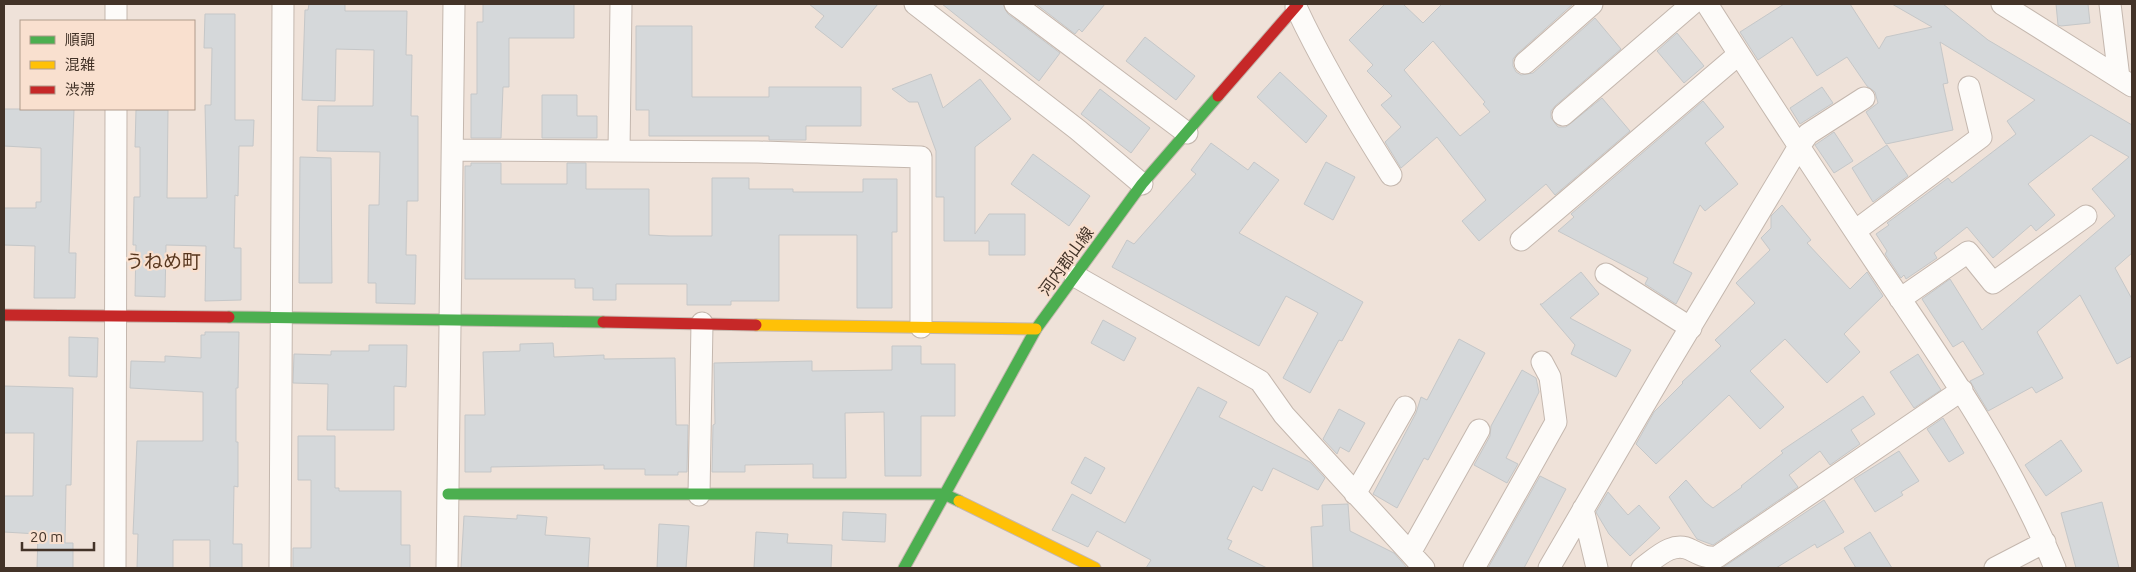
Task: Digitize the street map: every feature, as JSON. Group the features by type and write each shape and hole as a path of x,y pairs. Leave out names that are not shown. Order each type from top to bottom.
{"street":[{"path":"116,4 116,20"},
{"path":"280,568 283,4"},
{"path":"447,568 454,150 454,4"},
{"path":"619,150 621,4"},
{"path":"915,4 1078,130 1142,184"},
{"path":"1015,4 1187,133"},
{"path":"1525,62 1592,4"},
{"path":"1563,115 1692,4"},
{"path":"1707,4 1798,148 1962,390 2011,474 2045,542 2055,568"},
{"path":"2002,4 2126,82"},
{"path":"2110,4 2126,82"},
{"path":"1297,5 1315,47 1359,126 1390,175"},
{"name":"河内郡山線","path":"904,568 1036,329 1142,184 1297,5"},
{"path":"1521,240 1739,54"},
{"path":"1855,232 1981,137 1969,87"},
{"path":"1549,568 1798,148 1808,134 1864,98"},
{"path":"115,568 116,110"},
{"path":"454,150 619,150 921,157 921,327"},
{"path":"1900,299 1968,252 1993,283 2086,216"},
{"path":"1606,274 1691,328"},
{"path":"1075,276 1260,382 1284,415 1417,561 1479,430"},
{"path":"4,315 451,319 1036,329"},
{"path":"699,494 702,323"},
{"path":"1474,568 1556,422 1550,377 1542,362"},
{"path":"1642,568 1670,548 1688,548 1700,556 1708,558 1718,557 1962,390"},
{"path":"1356,494 1405,407"},
{"path":"448,494 944,494 1095,568"},
{"path":"1583,509 1597,568"},
{"path":"1995,568 2045,542"}],"building":[{"path":"309,4 345,4 345,11 407,11 406,55 412,55 411,116 418,116 418,201 407,201 406,255 416,255 415,304 376,303 376,283 368,283 369,205 379,205 380,152 317,151 318,106 373,106 374,50 336,49 335,101 302,100 305,10 308,10"},
{"path":"483,4 574,4 574,38 509,38 509,87 503,87 501,138 471,138 471,94 477,94 477,22 483,22"},
{"path":"809,4 878,4 842,48 815,27 824,16"},
{"path":"942,4 1003,4 1008,14 1060,53 1039,81"},
{"path":"1036,4 1105,4 1082,32 1079,29 1075,34"},
{"path":"1385,4 1403,4 1423,23 1442,4 1573,4 1517,54 1513,59 1513,66 1516,72 1521,75 1533,73 1595,18 1621,49 1555,106 1551,111 1551,118 1558,127 1566,127 1602,98 1630,131 1555,195 1546,184 1479,241 1462,221 1486,200 1437,137 1401,168 1385,142 1401,127 1381,105 1392,96 1367,71 1373,65 1349,40","holes":["1433,41 1485,102 1483,104 1490,112 1460,136 1404,70"]},
{"path":"1784,4 1850,4 1879,49 1886,37 1932,27 1892,4 1943,4 1988,40 2132,125 2132,253 2115,268 2132,299 2132,356 2117,364 2080,295 2037,332 2063,378 2036,393 2032,387 1988,411 1970,381 1984,374 1963,341 1953,347 1922,299 1950,279 1982,330 2115,216 2092,189 2129,157 2091,135 2028,184 2055,215 2036,231 2031,225 1993,258 1967,227 1934,253 1937,258 1906,279 1904,275 1901,278 1885,254 1887,251 1876,234 1889,225 1887,223 1948,178 1952,183 2016,134 2007,121 2035,100 1940,42 1948,83 1943,84 1953,130 1886,144 1866,112 1878,103 1875,92 1867,86 1847,57 1817,76 1792,37 1758,60 1740,32"},
{"path":"2056,4 2088,4 2090,23 2058,25"},
{"path":"205,14 235,14 235,120 254,120 253,146 239,146 238,196 235,195 234,248 241,248 241,300 205,301 206,246 166,245 165,297 135,296 136,245 133,245 134,197 140,197 140,147 135,147 136,110 168,110 167,198 207,198 205,105 211,105 212,48 204,48"},
{"path":"636,26 692,26 692,97 769,97 769,87 861,87 861,126 806,126 806,140 769,140 769,136 649,136 649,110 636,110"},
{"path":"1677,33 1704,66 1684,83 1657,51"},
{"path":"1145,37 1195,76 1176,100 1126,61"},
{"path":"1280,72 1327,116 1306,143 1257,97"},
{"path":"931,74 943,108 980,79 1011,119 975,147 975,234 989,214 1025,214 1025,255 989,255 989,241 944,241 944,197 936,197 936,151 918,102 909,102 892,89"},
{"path":"1822,87 1833,103 1800,124 1790,108"},
{"path":"1100,89 1150,128 1131,153 1081,114"},
{"path":"542,95 577,95 577,116 597,116 597,138 542,138"},
{"path":"1703,101 1724,127 1705,143 1738,184 1705,211 1700,205 1673,263 1692,273 1676,304 1645,284 1648,278 1558,231 1574,217 1571,214"},
{"path":"4,109 74,110 69,253 76,253 75,298 34,298 35,246 4,245 4,208 36,208 36,202 41,202 41,148 4,146"},
{"path":"1834,132 1853,161 1834,173 1815,145"},
{"path":"1211,143 1248,170 1254,162 1279,180 1239,233 1363,302 1342,341 1339,340 1310,393 1283,378 1318,313 1286,296 1259,346 1112,267 1127,240 1134,244 1196,174 1191,170"},
{"path":"1887,145 1908,176 1873,202 1852,168"},
{"path":"1033,154 1090,196 1069,226 1011,184"},
{"path":"300,157 331,158 332,283 299,283"},
{"path":"1326,162 1355,177 1333,220 1304,204"},
{"path":"471,163 501,163 501,184 567,184 567,163 586,163 586,189 649,189 649,235 669,236 712,236 712,178 749,178 749,189 793,189 793,192 863,192 863,179 897,179 897,232 892,232 892,308 857,308 857,235 779,235 779,301 731,301 731,305 687,305 687,284 616,284 616,300 593,300 593,288 575,288 575,279 465,279 465,166 471,166"},
{"path":"1782,205 1811,240 1807,243 1850,289 1867,272 1883,296 1844,334 1860,352 1827,383 1785,339 1750,371 1784,407 1760,429 1729,395 1656,464 1636,444 1654,412 1682,382 1721,346 1715,340 1755,303 1736,283 1770,250 1761,238 1771,228 1771,216"},
{"path":"1581,272 1599,294 1570,318 1631,350 1616,377 1571,354 1575,345 1540,304"},
{"path":"1103,320 1136,338 1124,361 1091,343"},
{"path":"205,332 239,332 238,388 236,388 238,487 234,486 233,544 242,544 242,568 210,568 210,540 173,540 173,568 137,568 138,534 133,534 137,441 203,441 203,392 130,388 131,361 165,362 165,356 201,358 201,335 205,335"},
{"path":"69,337 98,338 97,377 69,376"},
{"path":"1459,339 1485,353 1428,460 1424,458 1397,508 1373,494 1416,413 1421,397 1427,400"},
{"path":"553,343 554,357 604,355 604,359 675,358 676,425 688,425 687,472 678,472 678,475 645,475 645,469 604,469 604,465 491,467 491,472 465,472 465,415 485,415 483,352 520,351 520,344"},
{"path":"369,345 407,345 406,387 394,386 394,430 327,430 328,384 293,383 294,354 331,355 331,351 369,351"},
{"path":"892,346 921,346 921,364 955,364 955,416 921,416 921,476 885,476 884,412 845,413 846,478 813,478 813,464 745,465 745,472 712,472 713,425 715,424 714,363 812,361 812,371 892,370"},
{"path":"1918,354 1941,390 1914,408 1890,372"},
{"path":"1522,370 1536,378 1539,392 1506,458 1518,464 1507,483 1474,465 1490,436 1491,426"},
{"path":"4,386 73,388 71,485 66,485 65,543 73,543 73,568 37,568 38,534 4,532 4,496 33,496 34,433 4,433"},
{"path":"1198,387 1227,402 1219,417 1310,462 1325,478 1318,490 1273,468 1262,491 1253,486 1227,539 1232,541 1228,549 1267,568 1146,568 1151,560 1097,531 1088,547 1052,530 1072,494 1125,523"},
{"path":"1863,396 1875,414 1851,430 1860,444 1830,465 1820,451 1789,475 1798,487 1713,545 1697,539 1669,497 1686,480 1705,502 1713,508 1783,453 1781,451"},
{"path":"1339,409 1365,423 1349,452 1340,447 1337,454 1323,439"},
{"path":"1943,418 1964,453 1949,462 1927,429"},
{"path":"298,436 335,436 335,488 339,488 339,491 401,491 401,545 410,545 410,568 293,568 293,548 311,548 311,480 298,480"},
{"path":"2061,440 2082,471 2046,496 2025,465"},
{"path":"1899,451 1919,481 1901,492 1903,495 1875,512 1854,479"},
{"path":"1085,457 1105,468 1091,494 1071,483"},
{"path":"1540,476 1566,489 1524,568 1488,568"},
{"path":"1608,492 1628,515 1639,505 1660,528 1630,556 1609,534 1596,512"},
{"path":"1824,500 1844,532 1817,548 1815,544 1776,568 1722,568"},
{"path":"2102,502 2119,568 2076,568 2061,513"},
{"path":"1348,504 1350,531 1394,553 1407,568 1313,568 1311,527 1323,526 1322,505"},
{"path":"843,512 886,514 885,542 842,540"},
{"path":"517,515 547,517 545,535 590,538 588,568 461,568 464,516 517,519"},
{"path":"659,524 689,526 686,568 657,568"},
{"path":"756,532 788,534 787,543 832,545 831,568 754,568"},
{"path":"1870,532 1892,568 1856,568 1844,548"}],"traffic: fast":[{"path":"904,568 1036,329 1142,184 1218,96"},
{"path":"229,317 603,322"},
{"path":"448,494 944,494 959,501"}],"traffic: slow":[{"path":"756,325 1036,329"},
{"path":"959,501 1095,568"}],"traffic: jam":[{"path":"1218,96 1298,4"},
{"path":"4,315 229,317"},
{"path":"603,322 756,325"}],"district":[{"name":"うねめ町","path":"163,261"}]}
